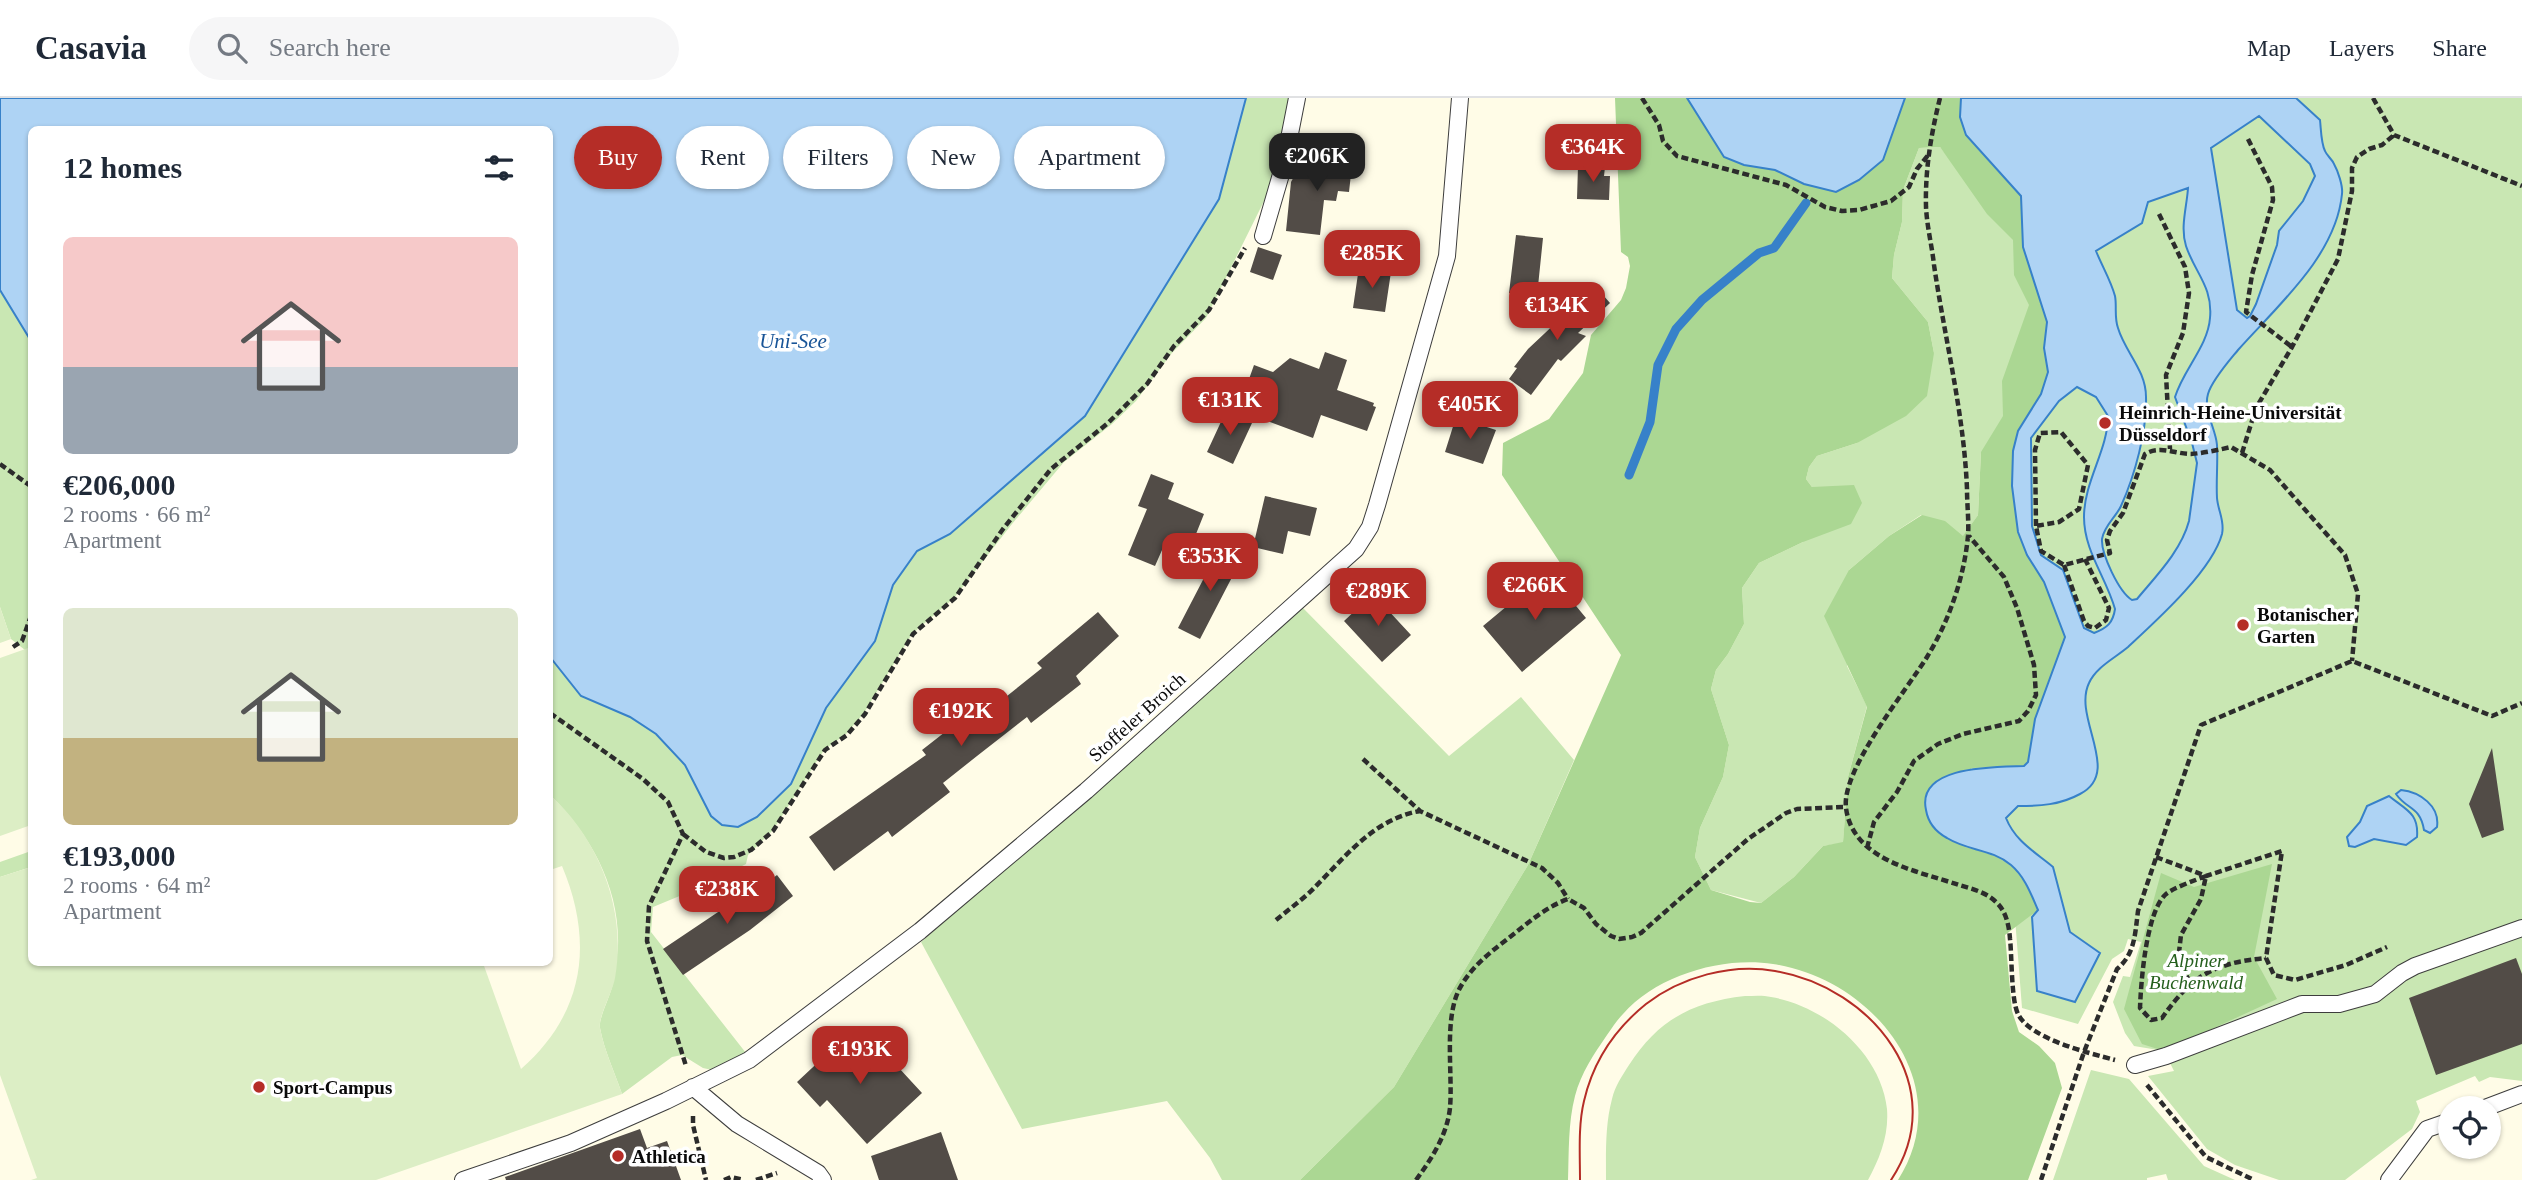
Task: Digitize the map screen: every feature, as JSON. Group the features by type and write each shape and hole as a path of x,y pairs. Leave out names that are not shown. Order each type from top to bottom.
{"lane":[{"path":"1263,236 1284,164 1297,98"},
{"name":"Stoffeler Broich","path":"463,1180 571,1143 749,1060 920,931 1086,790 1356,550 1370,527 1377,505 1447,256 1460,98"},
{"path":"2135,1065 2166,1056 2302,1004 2339,1004 2375,994 2415,966 2522,928"},
{"path":"693,1087 737,1124 818,1172 823,1180"},
{"path":"2501,1102 2522,1094"},
{"path":"2389,1180 2427,1129 2438,1125"}],"path":[{"path":"1642,98 1653,111 1663,141 1677,156 1786,185 1825,207 1842,211 1858,210 1891,201 1909,187 1916,169 1929,154"},
{"path":"1940,98 1929,154 1926,209 1965,448 1968,536 1959,582 1946,620 1928,655 1870,743 1849,782 1845,807 1856,837 1881,857 1977,891 1995,901 2004,913 2008,925 2017,1012 2029,1028 2084,1052 2135,1065 2152,1094 2206,1157 2254,1180"},
{"path":"2373,98 2394,135 2522,186"},
{"path":"2242,453 2256,408 2292,347 2338,259 2352,191 2352,168 2357,157 2382,145 2394,135"},
{"path":"2248,139 2272,187 2273,200 2252,275 2246,312 2292,347"},
{"path":"2158,214 2185,267 2189,292 2183,333 2166,375 2171,450"},
{"path":"553,715 652,787 668,802 683,834 706,852 724,858 751,850 774,831 825,750 847,735 865,714 913,634 955,598 1003,529 1051,469 1108,423 1147,384 1174,346 1209,310 1245,247 1263,236"},
{"path":"2036,526 2059,522 2080,509 2088,465 2061,432 2057,431 2040,433 2035,450 2036,526 2041,551 2064,565 2084,621 2095,628 2106,620 2109,608 2085,559"},
{"path":"2064,565 2110,554 2107,540 2110,531 2123,513 2138,477 2143,456 2150,451 2171,450 2190,454 2231,447 2270,470 2346,555 2358,594 2352,662"},
{"path":"0,464 28,484"},
{"path":"1867,848 1874,822 1897,792 1914,761 1938,744 1963,734 2019,721 2028,712 2036,695 2034,665 2017,608 2004,577 1968,536"},
{"path":"13,647 22,641 28,624"},
{"path":"2041,1180 2084,1052 2117,969 2128,959 2138,911 2201,725 2352,662 2492,716 2522,703"},
{"path":"1363,759 1420,811 1542,868 1558,883 1568,898 1584,908 1604,933 1619,939 1641,933 1748,839 1786,813 1797,809 1845,807"},
{"path":"1276,920 1309,892 1352,848 1387,822 1407,813 1420,811"},
{"path":"683,834 649,906 647,941 693,1087 693,1125 706,1180"},
{"path":"2266,958 2241,960 2190,982 2162,1018 2151,1020 2140,1007 2141,971 2154,915 2166,894 2207,876 2282,851 2266,958 2274,975 2295,979 2346,965 2387,947"},
{"path":"2156,858 2207,876"},
{"path":"2190,982 2178,961 2181,935 2200,899 2207,876"},
{"path":"1416,1180 1440,1143 1447,1124 1453,1014 1460,987 1489,953 1552,905 1568,898"},
{"path":"756,1180 773,1174"},
{"path":"724,1180 744,1180"}],"green space":[{"path":"1246,98 1293,98 1269,191 1206,318 1171,354 1136,401 1064,462 954,598 912,634 864,713 846,734 824,750 773,830 748,855 746,864 653,907 651,932 746,1053 712,1070 703,1068 682,1055 672,1057 622,1094 600,1028 613,983 618,951 614,903 600,863 590,844 553,798 553,661 581,696 630,717 656,734 685,765 711,815 791,784 826,708 875,641 893,585 917,551 950,534 1085,416 1219,199"},
{"path":"1615,98 1687,98 1724,157 1744,165 1775,170 1804,184 1883,160 1905,98 1961,98 1960,101 2021,195 2023,247 2047,322 2044,348 2049,372 2041,394 2018,431 2012,486 2018,532 2027,555 2044,582 2065,637 2028,762 2024,766 1971,768 1965,847 1993,856 2012,867 2025,884 2038,910 2005,935 2012,1011 2019,1032 2039,1046 2055,1063 2062,1088 2028,1180 1898,1180 1914,1144 1918,1108 1912,1073 1896,1042 1873,1014 1843,991 1810,974 1754,962 1713,966 1672,979 1637,1000 1619,1019 1584,1072 1578,1088 1570,1127 1568,1180 1300,1180 1394,1087 1528,865 1621,655 1502,475 1503,443 1549,419 1583,373 1591,335 1621,300 1626,288 1630,266 1628,257 1621,252","holes":["1940,147 1987,214 2013,240 2014,275 2029,305 2002,381 2003,416 1981,452 1978,515 1963,536 1945,521 1922,515 1889,536 1849,570 1824,616 1867,707 1848,777 1843,842 1823,846 1794,877 1761,903 1711,890 1695,857 1700,828 1723,777 1729,745 1711,689 1716,670 1744,624 1742,588 1759,563 1803,542 1851,524 1862,503 1854,485 1812,487 1806,479 1809,467 1817,456 1857,443 1906,416 1927,396 1934,353 1928,322 1892,278 1902,222 1903,190 1919,148"]},
{"name":"Botanischer Garten","path":"1953,98 2522,98 2522,1081 2490,1077 2479,1082 2475,1076 2416,1101 2420,1112 2412,1129 2345,1180 2279,1180 2235,1165 2207,1149 2148,1076 2174,1071 2164,1051 2134,1046 2125,1033 2113,1002 2123,976 2130,977 2141,942 2128,939 2124,951 2112,959 2078,1024 2022,1008 2015,918 1917,828 2006,534 1981,452 1978,515 1963,537 1921,515 1889,536 1849,570 1847,666 1867,706 1848,777 1843,843 1823,846 1794,877 1761,903 1711,890 1695,857 1700,828 1723,777 1729,745 1711,689 1716,670 1744,624 1742,588 1759,563 1803,542 1812,487 1806,479 1809,467 1817,456 1857,443 1934,353 1928,322 1892,278 1902,222 1903,190 1919,148 1940,147 1962,175"},
{"path":"0,291 28,336 28,649 25,650 11,639 0,607"},
{"path":"0,607 11,639 0,643"},
{"path":"1302,607 1449,756 1521,697 1574,760 1528,865 1394,1087 1300,1180 1222,1180 1210,1158 1167,1101 1022,1129 921,942"},
{"path":"28,648 28,826 0,836 0,658"},
{"path":"553,798 568,813 596,855 613,903 618,953 615,978 601,1017 600,1028 622,1094 376,1180 31,1180 37,1178 0,1075 0,877 28,868 28,966 484,966 521,1069 559,1024 571,1000 578,975 578,922 562,866 553,869"},
{"path":"28,852 28,868 0,877 0,862"},
{"name":"Alpiner Buchenwald","path":"2272,864 2254,957 2277,999 2164,1051 2142,1044 2124,1009 2161,873 2194,887"},
{"path":"1745,996 1771,997 1811,1010 1847,1035 1862,1051 1883,1088 1887,1109 1883,1146 1868,1180 1606,1180 1607,1129 1612,1099 1619,1081 1640,1049 1664,1025 1678,1016 1709,1003"},
{"path":"2091,1070 2129,1079 2204,1166 2235,1180 2168,1180 2166,1174 2147,1180 2053,1180"}],"water":[{"name":"Uni-See","path":"0,98 1246,98 1219,199 1085,416 950,534 917,551 893,585 875,641 826,708 791,784 757,817 738,827 722,825 711,816 685,765 656,734 630,717 581,696 553,661 553,126 28,126 28,336 0,290"},
{"path":"1687,98 1905,98 1883,160 1859,180 1836,192 1804,184 1775,170 1744,165 1724,157"},
{"path":"1961,98 2296,98 2320,120 2324,148 2336,167 2342,187 2337,217 2317,259 2286,298 2238,350 2210,389 2207,407 2217,445 2217,498 2223,525 2222,534 2207,564 2182,595 2092,677 2085,697 2097,758 2097,772 2092,784 2065,801 2018,806 2006,818 2020,840 2053,867 2070,932 2100,953 2075,1002 2037,991 2032,917 2038,910 2020,875 2004,860 1943,836 1931,823 1926,810 1926,795 1933,784 1945,777 1978,768 2024,766 2028,762 2035,719 2065,637 2044,582 2027,555 2018,532 2012,486 2013,451 2018,431 2041,394 2048,372 2044,348 2047,322 2023,247 2021,196 1966,135 1960,117","holes":["2259,116 2310,164 2315,176 2303,201 2279,231 2277,245 2256,304 2247,318 2237,310 2211,148","2188,188 2184,239 2209,297 2210,318 2205,338 2175,397 2197,463 2189,521 2180,543 2167,563 2137,599 2132,600 2112,572 2104,554 2102,539 2121,506 2135,467 2146,410 2145,387 2118,328 2115,296 2096,251 2142,223 2148,202","2077,387 2096,397 2108,416 2104,441 2088,491 2084,517 2091,553 2115,609 2109,624 2094,633 2084,628 2063,570 2041,555 2032,526 2031,438 2059,401"]},
{"path":"2401,790 2422,797 2432,807 2437,827 2430,833 2424,830 2416,812 2396,794"},
{"path":"2389,796 2414,817 2417,837 2406,845 2374,839 2355,847 2349,846 2347,837 2360,822 2367,806"}],"building":[{"path":"1322,153 1353,156 1349,192 1338,191 1336,201 1324,200 1320,235 1286,231 1291,182 1296,173 1315,175 1316,167 1321,167"},
{"path":"1578,166 1605,167 1604,176 1610,176 1609,200 1577,199"},
{"path":"1516,235 1543,238 1537,296 1509,293"},
{"path":"1258,247 1282,255 1273,280 1250,272"},
{"path":"1359,267 1391,272 1385,312 1353,308"},
{"path":"1595,286 1610,303 1578,333 1586,336 1561,361 1558,359 1531,395 1509,379 1517,368 1514,367 1528,349"},
{"path":"1325,352 1347,360 1337,390 1374,403 1373,406 1376,407 1367,431 1321,415 1313,438 1238,410 1254,365 1273,372 1290,358 1319,369"},
{"path":"1226,411 1252,423 1233,464 1207,452"},
{"path":"1456,417 1496,430 1483,464 1445,452"},
{"path":"1151,474 1174,483 1168,499 1204,514 1188,554 1166,541 1155,566 1128,555 1147,509 1138,506"},
{"path":"1265,496 1317,508 1310,536 1288,531 1283,554 1253,547"},
{"path":"1219,549 1243,556 1200,639 1178,628"},
{"path":"1548,572 1586,618 1522,672 1483,626"},
{"path":"1373,594 1411,635 1382,662 1344,621"},
{"path":"1098,612 1119,636 1076,676 1081,684 1031,723 1027,717 943,783 950,792 892,837 888,831 834,871 809,837 926,755 922,750 981,704 987,712 1042,668 1037,663"},
{"path":"2492,748 2504,830 2482,838 2469,804"},
{"path":"777,875 793,896 750,930 683,975 663,949 730,904 733,908"},
{"path":"2516,958 2522,974 2522,1044 2436,1075 2409,998"},
{"path":"848,1028 879,1062 887,1055 922,1093 867,1144 827,1100 820,1107 797,1082 827,1054 824,1051"},
{"name":"Athletica","path":"640,1129 647,1148 667,1141 681,1180 506,1180 505,1177"},
{"path":"941,1132 958,1180 879,1180 871,1156"}],"waterway":[{"path":"1629,475 1650,422 1658,365 1676,329 1702,300 1759,253 1774,248 1806,203"}],"tram line":[{"path":"1580,1180 1580,1130 1584,1101 1599,1060 1615,1035 1646,1004 1675,986 1707,974 1741,969 1775,971 1810,981 1843,997 1871,1020 1893,1047 1907,1077 1913,1110 1908,1145 1891,1180"}],"place":[{"name":"Heinrich-Heine-Universität Düsseldorf","path":"2105,423"},
{"name":"Botanischer Garten","path":"2243,625"},
{"name":"Sport-Campus","path":"259,1087"},
{"name":"Athletica","path":"618,1156"}]}
